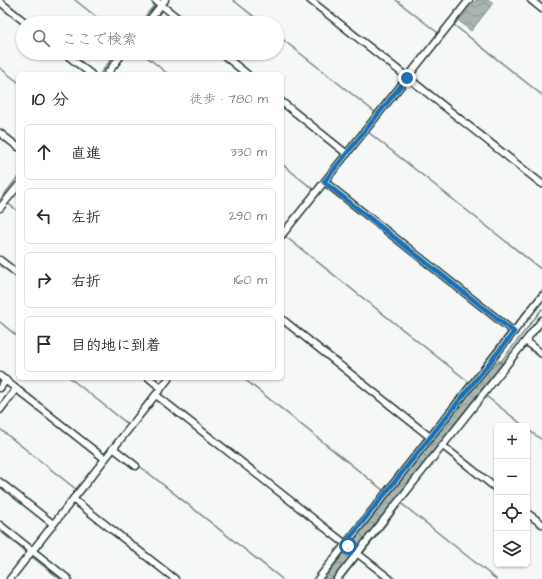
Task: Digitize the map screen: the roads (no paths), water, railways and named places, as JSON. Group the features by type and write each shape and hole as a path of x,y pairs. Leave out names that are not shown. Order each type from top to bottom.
{"street":[{"path":"310,0 542,184"},
{"path":"284,228 347,154 469,0"},
{"path":"530,0 542,9"},
{"path":"0,2 17,16"},
{"path":"151,16 160,2 176,16"},
{"path":"73,60 88,72"},
{"path":"109,72 118,60"},
{"path":"230,60 245,72"},
{"path":"284,104 347,154"},
{"path":"0,133 16,145"},
{"path":"324,182 514,332"},
{"path":"0,208 16,188"},
{"path":"0,260 16,272"},
{"path":"318,579 347,545 430,437 542,296"},
{"path":"337,579 542,320"},
{"path":"284,321 430,437"},
{"path":"526,341 542,354"},
{"path":"0,376 105,459"},
{"path":"0,388 6,380"},
{"path":"151,380 161,388"},
{"path":"10,579 167,380"},
{"path":"0,410 16,389"},
{"path":"156,395 390,579"},
{"path":"443,446 494,487"},
{"path":"113,448 136,466"},
{"path":"0,482 53,524"},
{"path":"73,499 174,579"},
{"path":"530,514 542,524"},
{"path":"0,525 30,553 68,579"}],"water":[{"path":"476,0 489,0 493,3 471,31 459,21"},
{"path":"499,360 503,363 332,579 324,579 483,377"}],"waterway":[{"path":"75,0 95,16"},
{"path":"233,0 253,16"},
{"path":"396,0 438,33"},
{"path":"146,16 156,3"},
{"path":"454,25 542,95"},
{"path":"284,41 376,113"},
{"path":"102,72 111,60"},
{"path":"151,60 166,72"},
{"path":"0,68 16,80"},
{"path":"368,132 542,270"},
{"path":"284,166 314,190"},
{"path":"0,200 16,180"},
{"path":"7,203 16,210"},
{"path":"286,237 469,382"},
{"path":"512,328 542,290"},
{"path":"500,363 542,309"},
{"path":"0,322 16,335"},
{"path":"529,341 542,325"},
{"path":"429,433 509,331"},
{"path":"73,380 129,425"},
{"path":"245,380 384,491"},
{"path":"486,396 520,423"},
{"path":"0,429 77,490"},
{"path":"530,431 542,440"},
{"path":"384,490 426,436"},
{"path":"382,529 439,455"},
{"path":"137,464 282,579"},
{"path":"402,504 496,579"},
{"path":"0,531 28,554"},
{"path":"362,554 380,532"},
{"path":"31,556 60,579"},
{"path":"342,579 358,559"}]}
